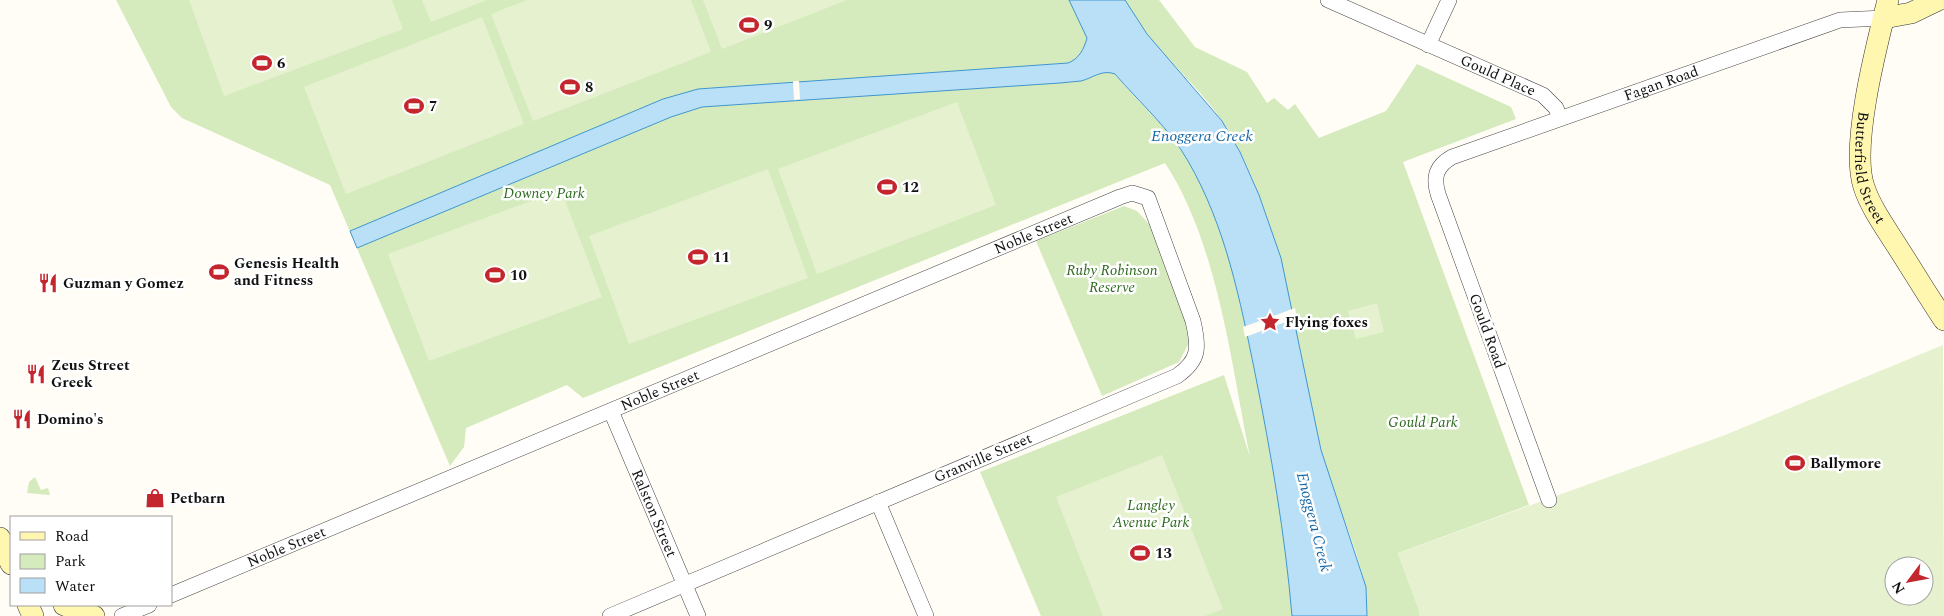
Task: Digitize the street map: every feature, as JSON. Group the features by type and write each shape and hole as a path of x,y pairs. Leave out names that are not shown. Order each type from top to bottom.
{"street":[{"path":"1328,0 1428,45 1448,0"},
{"path":"1886,9 1911,13 1938,0"},
{"name":"Fagan Road","path":"1442,162 1560,118 1840,20 1886,9"},
{"name":"Butterfield Street","path":"1886,9 1859,147 1860,171 1864,186 1878,216 1944,320"},
{"name":"Gould Place","path":"1428,45 1542,95 1556,108 1560,118"},
{"name":"Gould Road","path":"1442,162 1435,176 1438,194 1549,500"},
{"name":"Noble Street","path":"172,596 1120,197 1132,193 1148,198"},
{"name":"Granville Street","path":"610,616 1177,376 1192,362 1197,348 1193,321 1148,198"},
{"name":"Ralston Street","path":"611,411 698,616"},
{"path":"878,502 926,616"},
{"path":"0,538 10,562"},
{"path":"67,606 94,616"},
{"path":"122,616 147,606"}],"green space":[{"name":"Downey Park","path":"116,0 1069,0 1091,41 1107,65 1180,148 1201,185 1222,236 1243,315 1266,430 1281,523 1292,616 1041,616 980,472 1224,375 1250,457 1229,344 1210,267 1198,230 1183,195 1165,163 583,398 567,385 466,428 464,447 450,466 330,185 182,118 171,107"},
{"name":"6","path":"189,0 392,0 403,29 224,96"},
{"path":"422,0 487,0 431,22"},
{"name":"8","path":"527,0 691,0 711,52 533,121 491,14"},
{"name":"9","path":"703,0 847,0 722,49"},
{"name":"Gould Park","path":"1125,0 1159,0 1195,47 1247,72 1267,103 1274,98 1288,110 1295,104 1319,138 1386,111 1417,64 1511,107 1516,119 1403,162 1529,505 1398,553 1419,610 1419,616 1367,616 1366,593 1361,569 1321,449 1287,290 1265,212 1251,174 1232,137 1207,101 1149,36"},
{"name":"7","path":"482,17 524,124 346,194 304,87"},
{"name":"12","path":"957,102 996,205 817,274 778,169"},
{"name":"11","path":"768,169 808,278 629,344 589,236"},
{"name":"10","path":"561,190 602,297 429,361 388,254"},
{"name":"Ruby Robinson Reserve","path":"1124,206 1137,211 1150,225 1189,329 1189,343 1179,362 1102,396 1036,241"},
{"path":"1377,303 1384,332 1356,339 1348,311"},
{"name":"Ballymore","path":"1943,345 1944,616 1419,616 1419,610 1398,553 1725,435"},
{"name":"13","path":"1162,455 1223,609 1205,616 1103,616 1056,497"},
{"path":"35,477 41,490 48,488 50,495 27,493 29,482"}],"water":[{"name":"Enoggera Creek","path":"1069,0 1125,0 1147,34 1222,121 1240,152 1259,195 1281,258 1321,450 1366,587 1367,616 1292,616 1277,494 1267,434 1244,318 1222,238 1201,186 1181,149 1115,74 1102,73 1081,81 1060,83 702,107 671,117 357,248 350,231 663,99 698,89 1068,63 1080,53 1087,38"}],"pier":[{"path":"793,81 799,81 800,99 794,100"},
{"path":"1295,308 1297,318 1245,337 1243,327"}],"place":[{"name":"9","path":"749,25"},
{"name":"6","path":"262,63"},
{"name":"8","path":"570,87"},
{"name":"7","path":"414,106"},
{"name":"12","path":"887,187"},
{"name":"11","path":"698,257"},
{"name":"Genesis Health and Fitness","path":"219,272"},
{"name":"10","path":"495,275"},
{"name":"Guzman y Gomez","path":"48,283"},
{"name":"Flying foxes","path":"1270,322"},
{"name":"Zeus Street Greek","path":"36,374"},
{"name":"Domino's","path":"22,419"},
{"name":"Ballymore","path":"1795,463"},
{"name":"Petbarn","path":"155,498"},
{"name":"13","path":"1140,553"}],"park label":[{"name":"Langley Avenue Park","path":"1151,514"}]}
